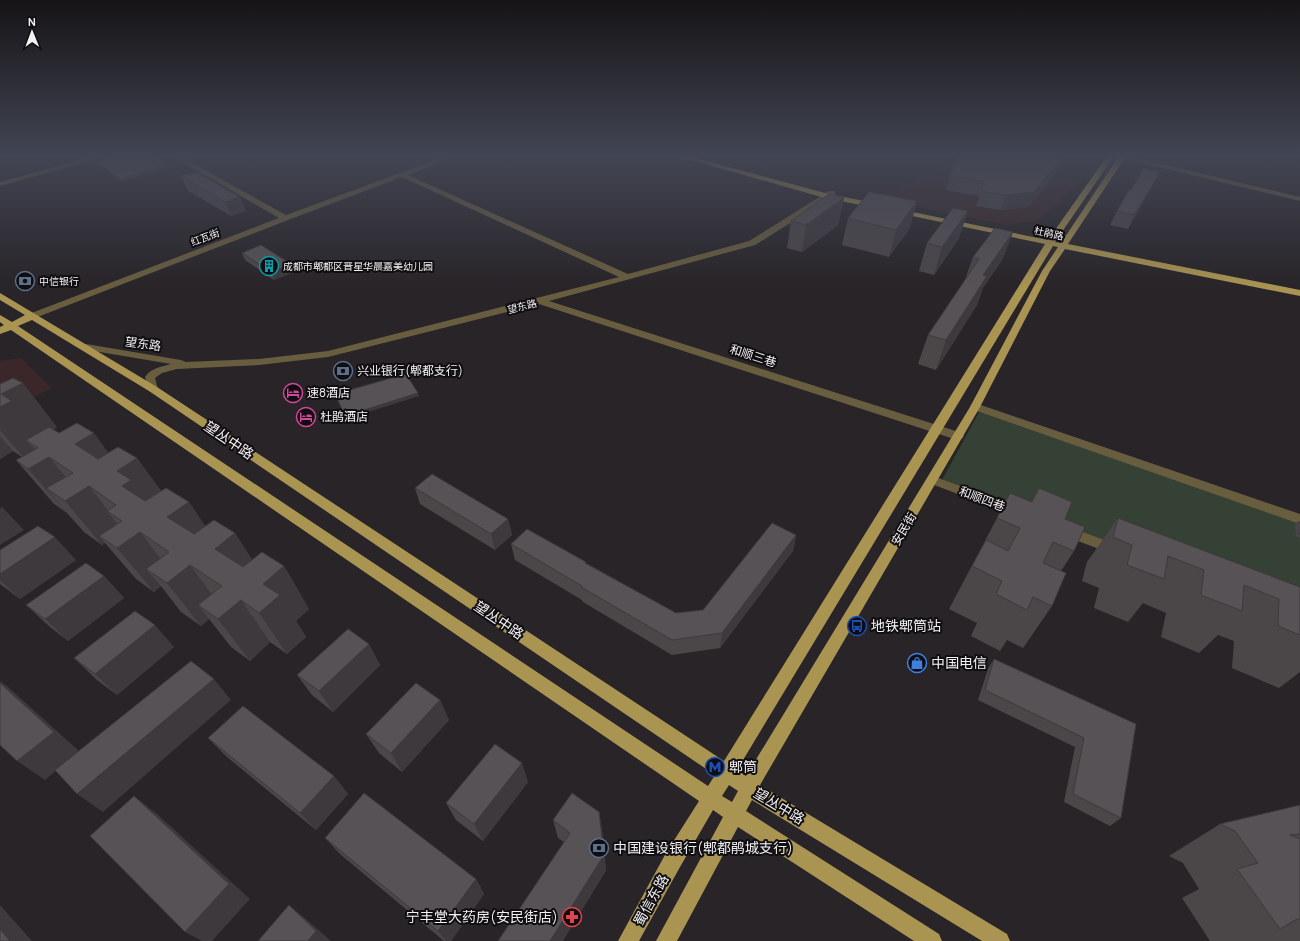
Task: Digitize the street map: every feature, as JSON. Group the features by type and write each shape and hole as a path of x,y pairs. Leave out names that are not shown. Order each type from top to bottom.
{"main road":[{"name":"杜鹃路","path":"858,200 1300,293"},
{"name":"杜鹃路","path":"862,200 1058,242 1300,287"},
{"path":"1058,242 1084,200"},
{"path":"1058,242 1090,200"},
{"name":"安民街","path":"734,814 975,408 1046,271 1058,242"},
{"name":"安民街","path":"710,798 937,429 1058,242"},
{"name":"望丛中路","path":"0,296 153,389 749,788 1000,941"},
{"path":"4,324 32,316"},
{"path":"4,324 734,814 932,941"},
{"name":"蜀信东路","path":"628,941 673,860 710,798"},
{"path":"666,941 734,814"}],"street":[{"path":"253,200 285,218"},
{"name":"红瓦街","path":"32,316 334,200"},
{"path":"458,200 622,273 627,277"},
{"name":"望东路","path":"153,389 150,377 158,371 177,366 259,362 328,354 539,301 730,250 752,243 821,200"},
{"name":"和顺三巷","path":"539,301 958,436"},
{"name":"望东路","path":"86,347 108,352 152,357 196,366"},
{"path":"975,408 1300,519"},
{"name":"和顺四巷","path":"933,480 1029,517"},
{"path":"1058,528 1124,554"}],"shaded area":[{"path":"885,200 1061,200 1040,220 1006,225"},
{"path":"21,358 52,388 0,414 0,361"}],"green space":[{"path":"979,412 1300,523 1300,620 942,480"}],"building":[{"path":"221,200 231,200 225,202"},
{"path":"821,200 841,200 806,225 791,221"},
{"path":"863,200 917,201 896,230 848,218"},
{"path":"1123,200 1143,200 1134,215 1117,211"},
{"path":"953,208 968,211 942,247 927,243"},
{"path":"995,228 1013,232 983,275 987,276 946,340 928,335 979,259 973,257"},
{"path":"261,245 291,264 271,272 242,253"},
{"path":"406,374 418,393 345,416 335,394"},
{"path":"13,378 23,383 1,394 12,401 0,407 0,384"},
{"path":"77,423 94,433 75,444 98,459 118,447 137,458 117,471 131,480 122,486 145,501 166,488 189,502 167,517 194,534 214,520 235,533 215,549 243,567 262,552 284,566 263,584 280,595 259,613 241,600 218,619 198,605 222,586 190,565 167,583 146,569 169,552 140,532 117,548 99,536 122,521 107,511 116,505 89,486 65,501 46,488 73,473 49,457 28,469 16,460 38,448 26,440 49,427 59,433"},
{"path":"432,474 508,519 491,534 415,488"},
{"path":"1039,488 1072,502 1065,519 1085,527 1074,551 1053,542 1043,563 1066,573 1052,606 1033,597 1027,610 996,594 1002,581 972,566 986,540 1008,551 1020,528 997,518 1010,493 1032,502"},
{"path":"1118,518 1300,587 1300,635 1278,626 1279,599 1244,585 1242,611 1201,595 1204,570 1168,556 1164,579 1127,565 1132,545 1113,537"},
{"path":"1298,522 1300,522 1300,534 1298,533"},
{"path":"772,523 796,535 722,633 672,640 511,544 527,529 676,613 703,610"},
{"path":"38,526 55,537 0,574 0,550"},
{"path":"86,563 104,576 45,619 26,605"},
{"path":"135,611 155,625 95,674 74,658"},
{"path":"348,629 369,644 319,691 297,675"},
{"path":"994,659 1136,724 1121,818 1073,794 1084,738 985,690"},
{"path":"191,661 214,679 77,794 55,770"},
{"path":"0,683 54,732 17,761 0,745"},
{"path":"416,683 440,700 391,753 366,734"},
{"path":"243,706 334,776 300,813 208,738"},
{"path":"495,744 522,763 474,824 446,803"},
{"path":"364,793 476,879 438,931 325,838"},
{"path":"572,793 599,812 604,855 550,941 498,941 570,833 553,820"},
{"path":"134,796 229,884 185,932 90,836"},
{"path":"1300,805 1300,834 1290,835 1300,839 1300,919 1297,919 1280,929 1237,869 1258,863 1235,831 1220,824"},
{"path":"289,905 316,931 308,941 258,941"},
{"path":"0,929 10,941 0,941"}],"place":[{"name":"成都市郫都区晋星华晨嘉美幼儿园","path":"269,266"},
{"name":"中信银行","path":"25,281"},
{"name":"兴业银行(郫都支行)","path":"343,371"},
{"name":"速8酒店","path":"293,393"},
{"name":"杜鹃酒店","path":"306,417"},
{"name":"地铁郫筒站","path":"857,626"},
{"name":"中国电信","path":"917,663"},
{"name":"郫筒","path":"715,767"},
{"name":"中国建设银行(郫都鹃城支行)","path":"599,848"},
{"name":"宁丰堂大药房(安民街店)","path":"572,917"}]}
